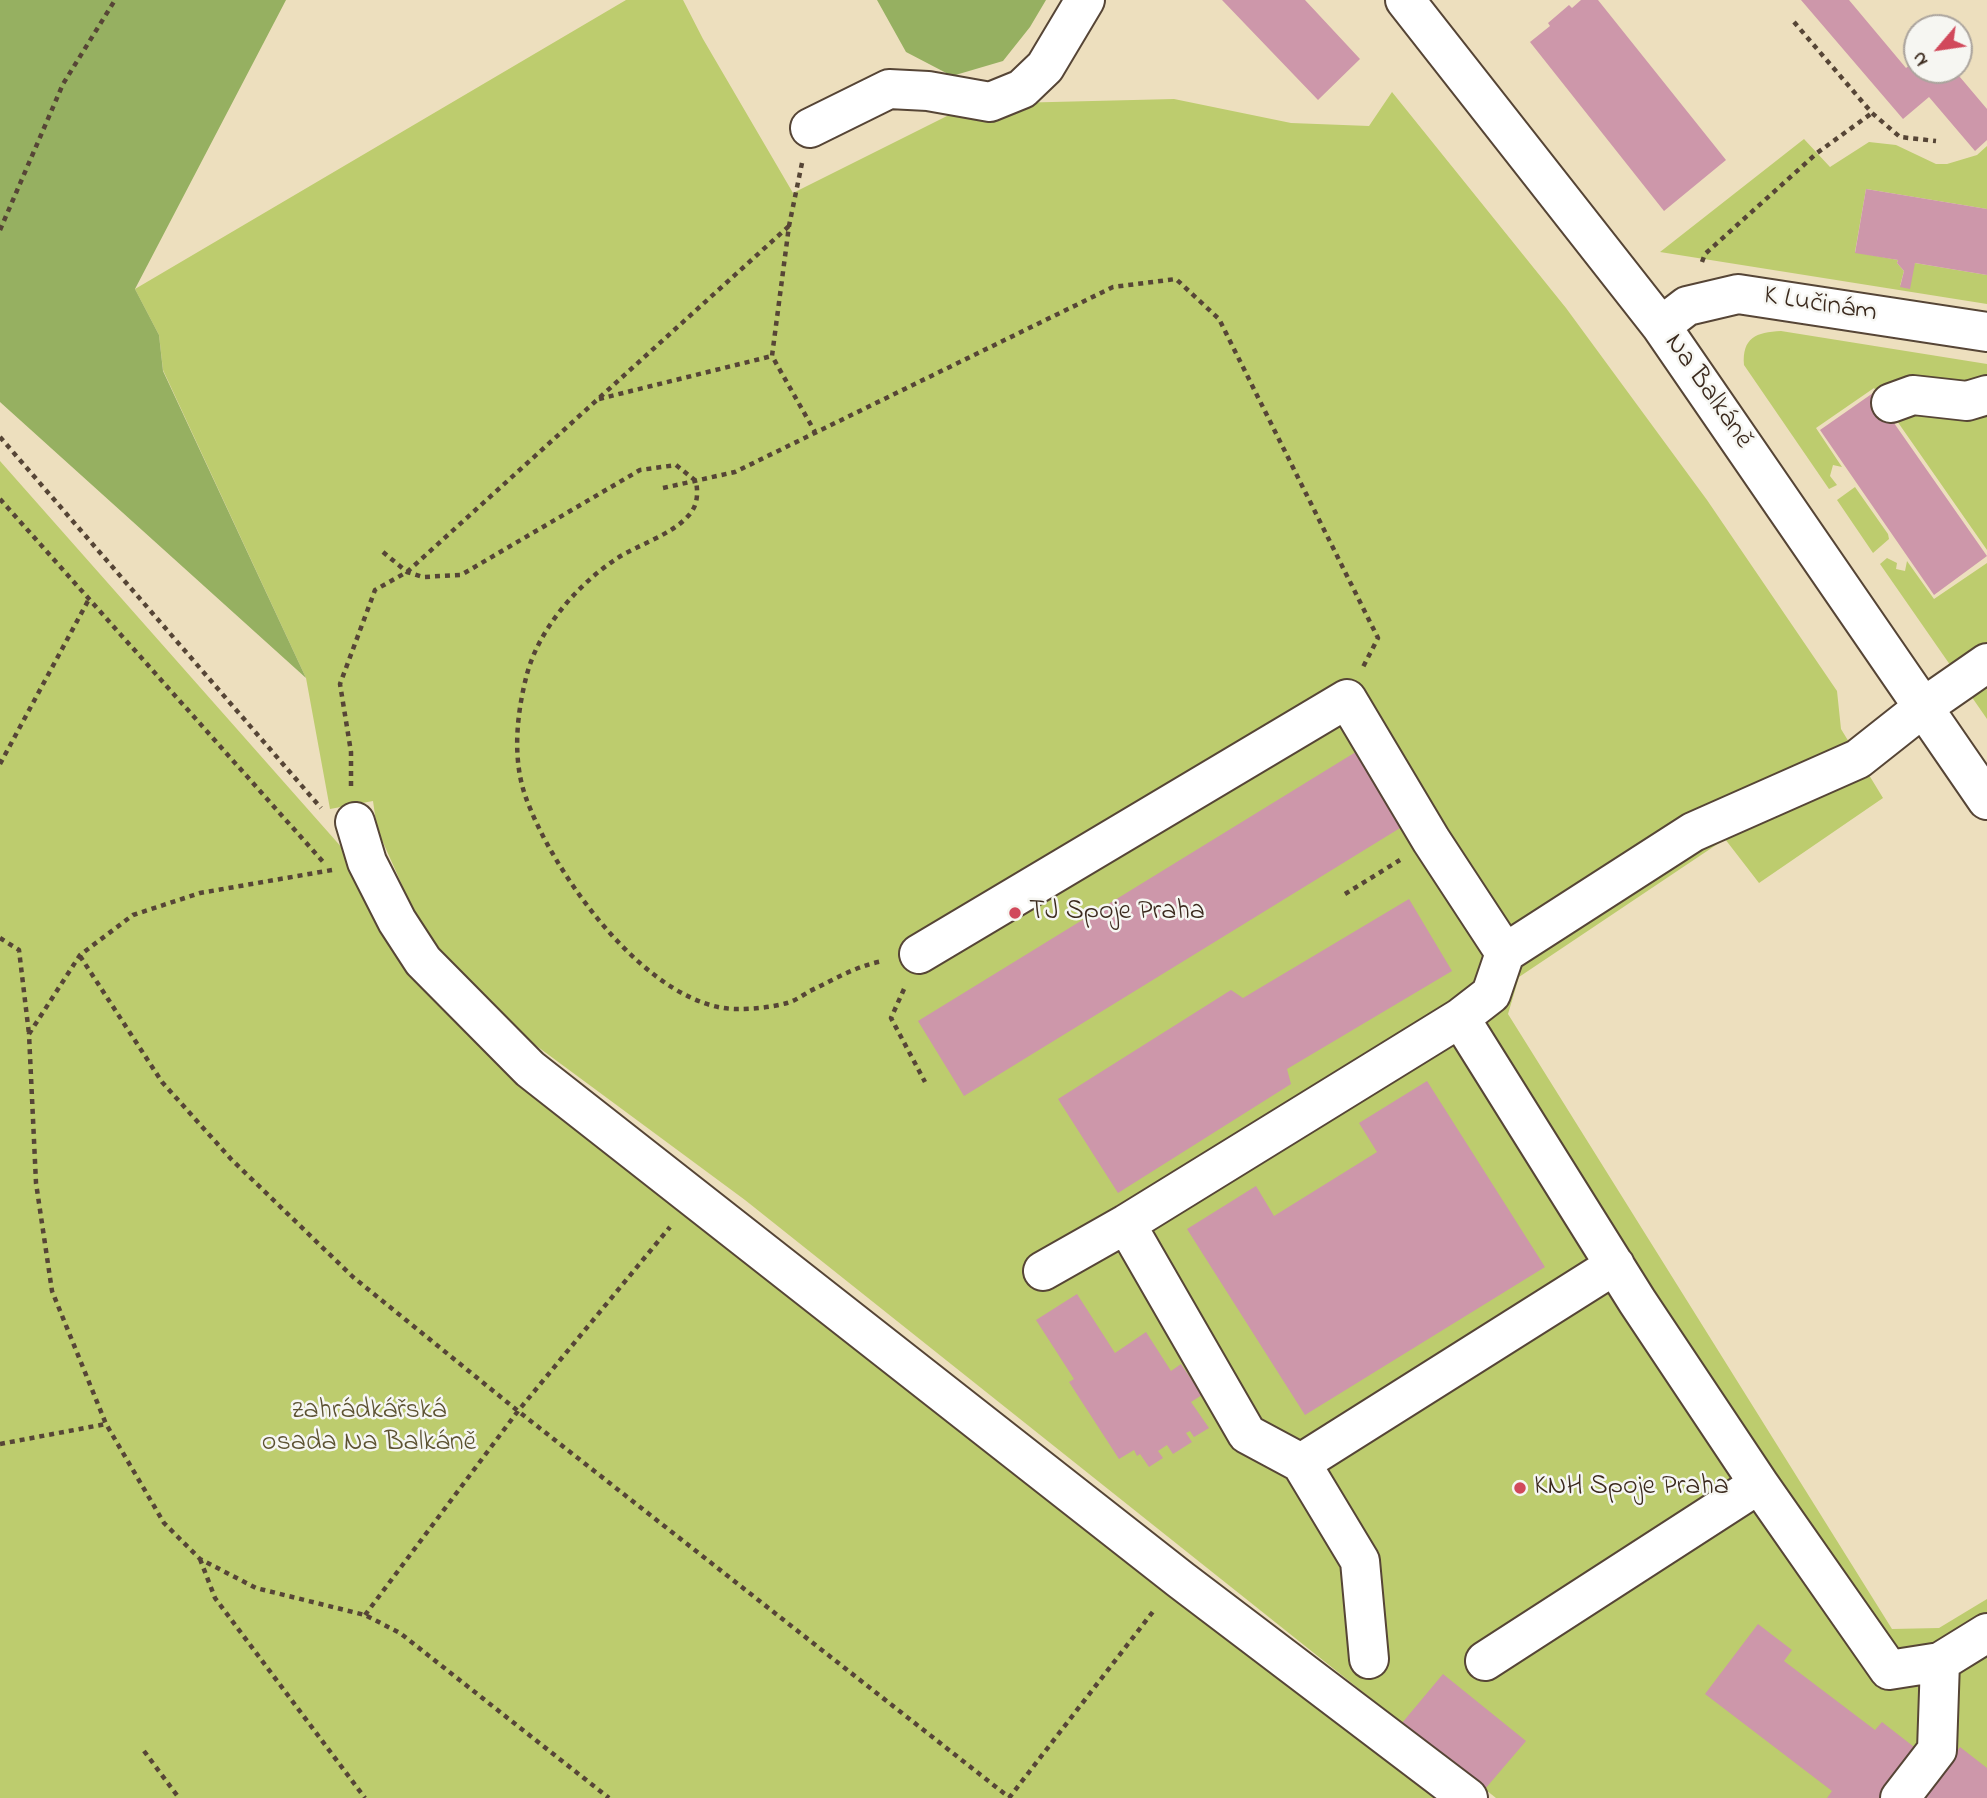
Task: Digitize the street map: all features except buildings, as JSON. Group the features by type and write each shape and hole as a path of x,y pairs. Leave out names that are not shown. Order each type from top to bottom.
{"street":[{"path":"810,128 889,89 928,91 990,102 1022,89 1045,67 1085,0"},
{"name":"Na Balkáně","path":"1405,0 1674,316 1987,800"},
{"name":"K Lučinám","path":"1674,316 1738,294 1987,332"},
{"path":"1891,403 1913,395 1966,401 1987,395"},
{"path":"1043,1271 1126,1224 1460,1017 1491,994 1504,953 1693,832 1858,759 1925,706 1987,663"},
{"path":"919,954 1347,699 1431,840 1504,953"},
{"path":"338,816 367,862 397,920 424,961 530,1069 1181,1580 1468,1798"},
{"path":"1460,1017 1615,1265 1759,1484 1889,1670 1940,1662 1987,1633"},
{"path":"1126,1224 1247,1434 1301,1463 1360,1561 1369,1659"},
{"path":"1301,1463 1615,1265"},
{"path":"1485,1661 1759,1484"},
{"path":"1900,1798 1937,1749 1940,1662"}],"path":[{"path":"0,230 63,84 115,0"},
{"path":"1794,22 1872,113 1900,137 1936,141"},
{"path":"1674,316 1705,254 1817,153 1872,113"},
{"path":"810,128 789,226 772,356 815,432"},
{"path":"0,437 338,816 352,808 351,752 340,684 375,590 407,572 789,226"},
{"path":"663,488 735,472 1113,287 1175,279 1219,319 1378,638 1347,699"},
{"path":"597,400 772,356"},
{"path":"383,552 407,572 423,577 461,575 640,470 676,465 696,481 698,496 689,515 659,537 616,559 583,587 546,629 527,674 516,741 524,793 554,858 592,914 635,959 694,1001 738,1009 788,1003 862,964 919,954"},
{"path":"0,764 89,599"},
{"path":"1345,894 1431,840"},
{"path":"29,1034 80,955 133,915 200,893 331,871 351,858 367,862"},
{"path":"0,938 19,950 29,1034 36,1183 52,1291 106,1424 164,1523 200,1559 256,1588 365,1615 400,1633 609,1798"},
{"path":"919,954 891,1018 925,1082"},
{"path":"80,955 162,1082 231,1159 353,1277 518,1411 1009,1798 1157,1605 1181,1580"},
{"path":"365,1615 518,1411 694,1196"},
{"path":"0,1444 106,1424"},
{"path":"200,1559 215,1598 365,1798"},
{"path":"144,1751 179,1798"}],"green space":[{"path":"0,0 286,0 135,289 159,335 163,371 306,678 0,402"},
{"name":"TJ Spoje Praha","path":"626,0 683,0 793,193 971,104 1174,99 1291,123 1369,126 1392,92 1566,308 1707,500 1837,691 1841,729 1883,798 1759,883 1725,839 1519,977 1508,1014 1892,1629 1939,1628 1987,1599 1987,1798 1496,1798 745,1200 469,996 428,943 377,829 373,801 330,809 306,678 163,370 159,335 135,289"},
{"path":"877,0 1046,0 1030,27 1003,61 952,76 906,52"},
{"path":"1804,139 1830,167 1869,142 1896,145 1936,164 1947,164 1977,155 1987,146 1987,209 1866,189 1855,252 1898,260 1897,263 1904,271 1900,286 1915,263 1987,275 1987,304 1660,252"},
{"path":"1781,331 1987,364 1987,550 1874,388 1816,428 1842,467 1833,465 1830,476 1837,485 1829,489 1744,365 1745,348 1752,338"},
{"name":"zahrádkářská osada Na Balkáně","path":"0,461 351,858 412,971 1440,1798 0,1798"},
{"path":"1855,487 1888,534 1889,539 1873,553 1837,500"},
{"path":"1887,558 1897,563 1896,569 1905,571 1907,561 1934,599 1987,563 1987,648 1955,672 1880,564"},
{"path":"1987,678 1987,719 1969,693"}],"place":[{"name":"TJ Spoje Praha","path":"1015,913"},
{"name":"KNH Spoje Praha","path":"1520,1488"}]}
